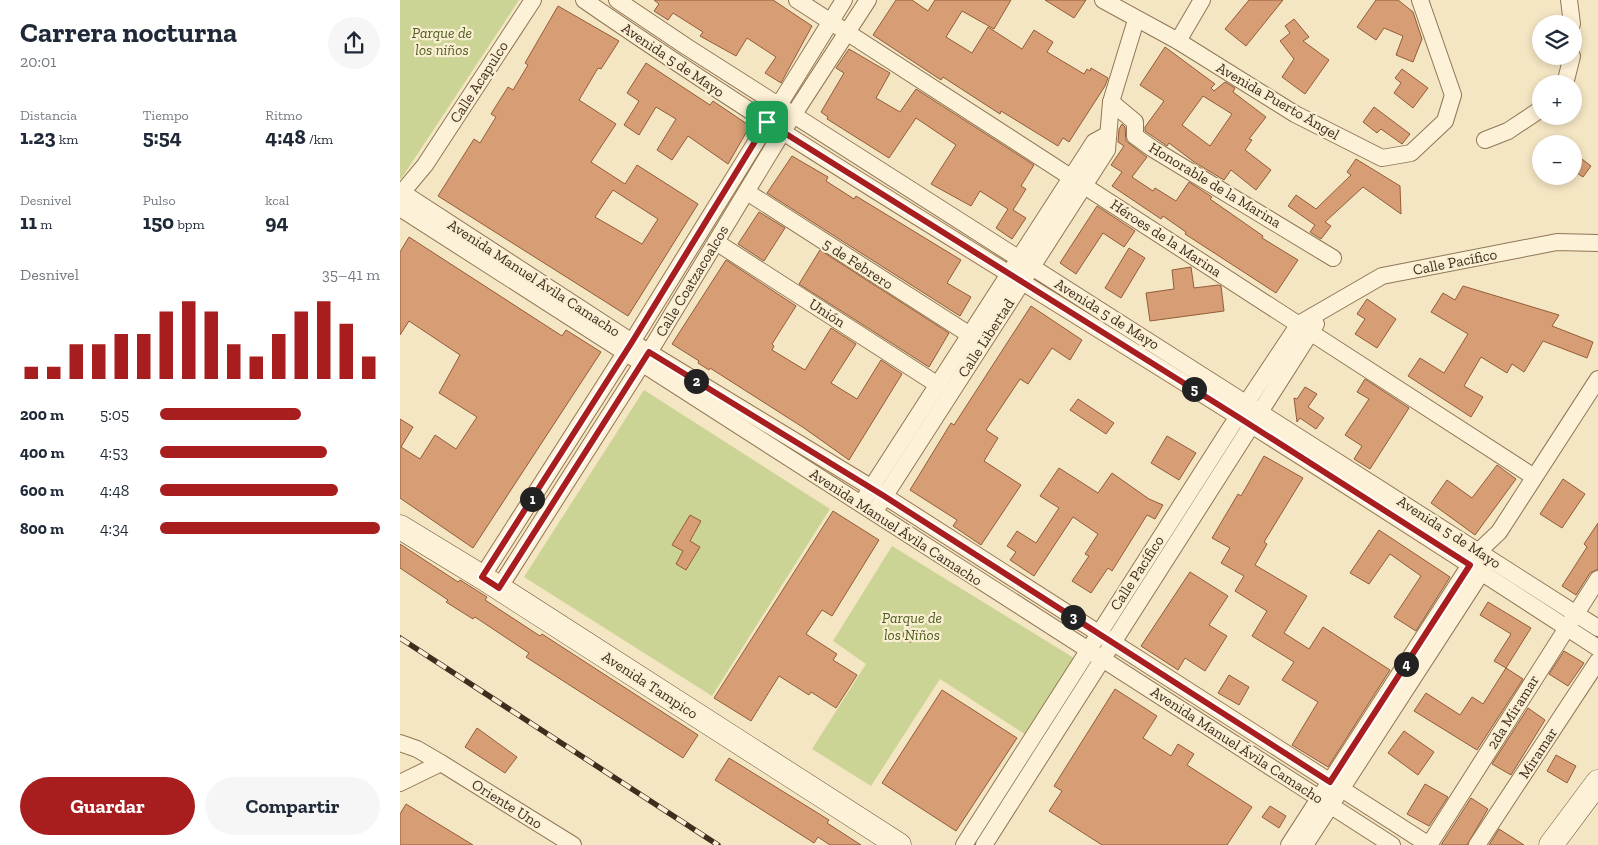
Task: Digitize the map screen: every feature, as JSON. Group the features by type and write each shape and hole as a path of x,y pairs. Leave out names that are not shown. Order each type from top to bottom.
{"main road":[{"name":"Avenida Tampico","path":"400,527 491,582 899,845"},
{"path":"1551,845 1598,782"}],"street":[{"name":"Calle Acapulco","path":"404,204 425,165 533,0"},
{"name":"Avenida 5 de Mayo","path":"584,0 767,122 1238,417 1598,648"},
{"name":"Avenida 5 de Mayo","path":"617,0 687,47 1247,402 1598,628"},
{"name":"Héroes de la Marina","path":"797,0 1534,477"},
{"name":"Calle Coatzacoalcos","path":"491,582 628,348 844,0"},
{"name":"Calle Coatzacoalcos","path":"491,582 645,358 783,131 868,0"},
{"name":"Avenida Puerto Ángel","path":"1102,0 1178,41 1295,114 1382,158 1411,153 1445,121 1453,95 1420,0"},
{"path":"1178,41 1202,0"},
{"path":"1569,0 1571,15"},
{"name":"Calle Libertad","path":"867,509 1078,181 1107,150 1111,102 1136,20"},
{"path":"676,63 687,47"},
{"name":"Honorable de la Marina","path":"1111,102 1135,122 1135,136 1153,149 1333,258"},
{"path":"1485,140 1508,131 1532,115"},
{"name":"5 de Febrero","path":"746,192 970,335"},
{"name":"Avenida Manuel Ávila Camacho","path":"404,204 628,348 878,492 1429,845"},
{"name":"Unión","path":"716,242 938,385"},
{"name":"Calle Pacífico","path":"984,845 1095,655 1099,633 1247,402 1306,328 1321,313 1382,276 1557,242 1598,243"},
{"name":"Calle Libertad","path":"878,492 938,385 970,335 1015,278"},
{"name":"Calle Pacífico","path":"964,845 1095,655 1113,642 1252,426 1306,328"},
{"name":"Avenida Manuel Ávila Camacho","path":"645,358 867,509 1392,845"},
{"path":"1304,845 1325,802 1598,379"},
{"name":"2da Miramar","path":"1429,845 1598,579"},
{"name":"Miramar","path":"1478,845 1598,661"},
{"name":"Oriente Uno","path":"400,732 417,749"},
{"name":"Oriente Uno","path":"400,744 417,749 441,762 573,845"},
{"path":"400,784 441,762"},
{"path":"1289,845 1325,802"}],"green space":[{"name":"Parque de los niños","path":"400,0 519,0 401,179 400,178"},
{"path":"644,390 830,509 712,696 524,577"},
{"name":"Parque de los Niños","path":"892,546 1074,658 1026,735 940,679 871,786 812,749 866,664 833,641"}],"building":[{"path":"654,0 773,0 812,26 781,83 765,73 776,57 747,38 736,56 700,36 703,32 673,13 668,20 654,11 659,4"},
{"path":"896,0 912,0 928,11 935,0 1011,0 994,29 962,11 946,37 972,53 988,27 1022,49 1034,30 1053,42 1047,52 1084,74 1087,69 1090,71 1091,68 1108,78 1105,86 1069,142 1063,138 1058,146 1001,111 1000,114 943,77 941,80 873,35"},
{"path":"1045,0 1086,0 1074,18"},
{"path":"1249,0 1283,0 1246,46 1225,29"},
{"path":"1376,0 1398,0 1413,12 1422,39 1413,62 1396,55 1403,36 1384,28 1376,40 1357,27"},
{"path":"558,6 619,41 601,69 598,68 579,100 616,124 591,162 625,184 637,165 698,204 628,316 438,196 474,139 480,143 496,117 491,114 508,87 513,90 528,65 525,63","holes":["613,190 658,219 642,244 595,217"]},
{"path":"1294,19 1309,37 1303,41 1329,60 1305,94 1282,77 1294,59 1280,41 1290,33 1285,26"},
{"path":"1165,47 1215,84 1211,88 1214,91 1225,82 1235,88 1233,92 1266,117 1249,139 1252,140 1245,150 1271,170 1256,190 1231,170 1224,180 1194,162 1169,143 1167,146 1145,131 1145,127 1164,101 1140,85","holes":["1203,96 1232,114 1210,146 1182,125"]},
{"path":"849,49 890,73 876,98 900,112 916,89 1034,165 1021,186 1026,189 1013,210 1026,218 1012,239 996,228 1008,209 980,191 971,206 931,184 956,145 916,118 889,158 827,119 828,117 821,112 844,73 836,68"},
{"path":"646,63 710,105 713,101 750,126 728,164 688,136 672,160 657,150 676,119 656,107 639,135 624,125 639,101 627,93"},
{"path":"1402,69 1428,88 1413,108 1394,93 1401,83 1395,78"},
{"path":"1374,107 1410,134 1402,144 1381,129 1377,133 1363,122"},
{"path":"1122,124 1125,127 1126,141 1147,157 1132,177 1153,191 1155,188 1176,201 1189,182 1263,236 1262,238 1298,260 1276,293 1185,234 1186,232 1163,216 1161,219 1112,186 1122,172 1111,165 1124,146 1118,142 1119,129"},
{"path":"792,156 828,177 826,181 854,199 856,196 961,260 947,283 971,297 960,316 767,193"},
{"path":"1356,159 1400,186 1401,214 1363,187 1325,222 1331,226 1321,239 1310,232 1315,225 1288,206 1296,195 1316,209 1351,175 1347,172"},
{"path":"1582,159 1591,166 1582,176"},
{"path":"1097,206 1135,231 1124,247 1103,233 1076,274 1060,263"},
{"path":"759,212 785,228 764,261 738,244"},
{"path":"409,237 562,336 566,330 601,352 473,548 400,498 400,419 413,427 401,447 420,459 435,435 456,449 477,417 439,393 460,355 409,321 400,335 400,252"},
{"path":"1129,248 1145,258 1121,298 1105,288"},
{"path":"820,250 949,333 929,367 799,284"},
{"path":"726,260 796,306 772,344 774,346 772,350 805,370 831,328 856,344 831,383 857,399 881,360 902,374 849,460 804,428 710,368 709,370 698,363 699,361 672,344"},
{"path":"1191,267 1194,288 1221,286 1224,311 1150,321 1146,293 1174,289 1172,270"},
{"path":"1463,286 1559,315 1552,326 1593,342 1587,358 1543,341 1524,372 1512,364 1507,373 1481,357 1464,386 1483,397 1471,417 1408,376 1420,358 1444,373 1468,334 1431,312 1443,293 1455,300"},
{"path":"1367,299 1396,319 1377,348 1355,334 1365,319 1357,314"},
{"path":"1031,306 1082,340 1070,360 1052,348 1028,384 1020,379 986,430 998,438 984,461 1021,485 981,545 953,526 957,520 910,490 951,423 954,425"},
{"path":"1365,379 1409,408 1370,469 1354,459 1362,446 1345,435 1369,399 1357,392"},
{"path":"1305,387 1317,394 1308,407 1324,418 1316,429 1300,418 1297,422 1294,398 1297,399"},
{"path":"1078,399 1114,423 1106,434 1070,410"},
{"path":"1167,436 1196,453 1179,480 1151,463"},
{"path":"1264,456 1303,478 1264,542 1267,544 1255,565 1307,596 1284,633 1309,649 1323,627 1390,670 1328,767 1292,745 1318,702 1282,680 1294,662 1252,636 1267,611 1235,591 1244,576 1221,563 1230,548 1212,538 1238,494 1241,496"},
{"path":"1497,465 1516,479 1475,535 1431,503 1447,480 1472,498"},
{"path":"1059,468 1098,493 1112,473 1149,499 1163,505 1155,519 1147,515 1112,571 1108,568 1091,593 1072,581 1089,556 1085,554 1098,534 1073,517 1034,576 1010,560 1016,552 1007,546 1017,531 1036,543 1059,508 1040,496"},
{"path":"1563,479 1585,494 1562,528 1540,514"},
{"path":"833,511 879,540 832,616 822,610 806,634 837,654 833,660 857,675 836,708 811,692 809,695 779,676 751,721 714,698"},
{"path":"690,515 701,521 690,541 700,547 686,570 676,564 683,551 672,545"},
{"path":"1598,523 1598,569 1590,573 1576,595 1562,586 1587,547 1584,544"},
{"path":"1379,530 1450,577 1416,631 1394,617 1421,576 1390,554 1369,584 1350,573"},
{"path":"400,544 458,582 460,580 487,597 485,600 540,636 542,634 698,735 683,758 526,657 529,653 475,617 473,619 446,602 448,600 400,568"},
{"path":"1190,572 1228,596 1209,625 1227,636 1205,671 1185,658 1178,670 1141,646"},
{"path":"1488,602 1531,628 1506,668 1494,661 1511,634 1480,615"},
{"path":"910,628 915,630 917,635 915,640 910,642 905,640 903,635 905,630"},
{"path":"1564,651 1584,663 1568,686 1549,674"},
{"path":"1506,668 1523,679 1477,750 1414,711 1426,693 1460,715 1472,697 1483,704"},
{"path":"1229,675 1249,687 1239,705 1218,693"},
{"path":"1115,689 1157,716 1143,738 1171,756 1178,744 1194,754 1187,765 1252,807 1227,845 1102,845 1049,811 1062,791 1054,786"},
{"path":"942,690 1017,738 956,831 882,783"},
{"path":"1528,708 1545,720 1511,775 1492,764"},
{"path":"477,728 517,757 505,773 465,747"},
{"path":"1404,731 1434,752 1418,775 1388,753"},
{"path":"1556,755 1576,766 1567,783 1547,771"},
{"path":"729,758 829,820 827,823 861,845 830,845 818,837 814,843 715,780"},
{"path":"1425,784 1448,797 1429,826 1407,814"},
{"path":"1471,798 1488,809 1467,845 1441,845"},
{"path":"406,804 473,845 400,845 400,814"},
{"path":"1270,806 1286,816 1279,828 1262,817"},
{"path":"1499,829 1524,845 1489,845"}],"railway":[{"path":"400,638 718,845"}],"route":[{"path":"767,122 1238,417 1470,565 1330,782 884,496 649,352 499,588 482,577 632,342 767,122"}]}
